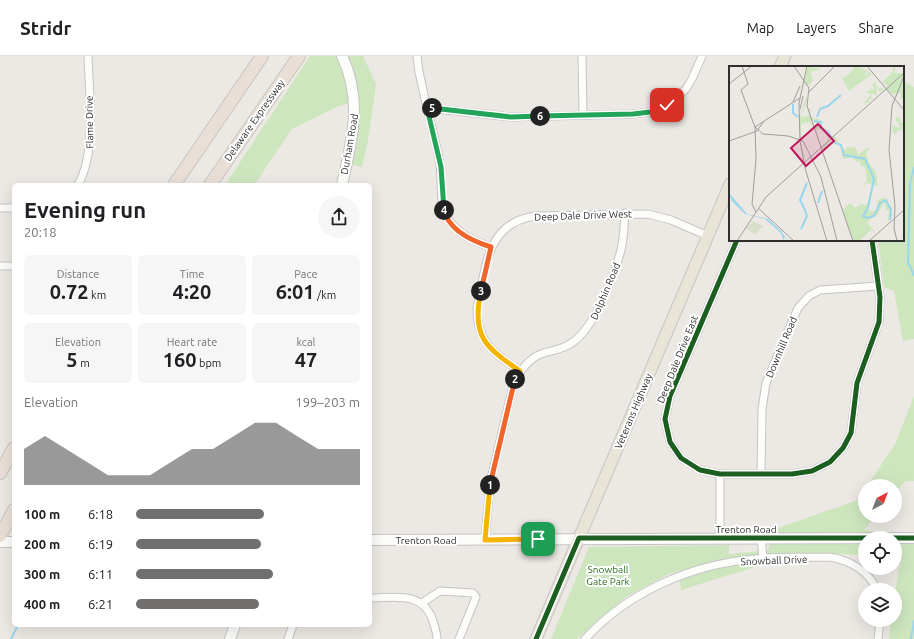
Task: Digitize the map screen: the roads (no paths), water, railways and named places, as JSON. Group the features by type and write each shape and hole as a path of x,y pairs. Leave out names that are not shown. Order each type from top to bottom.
{"highway":[{"path":"175,183 262,56"},
{"name":"Delaware Expressway","path":"211,183 298,56"},
{"path":"0,473 12,452"},
{"path":"0,536 12,514"}],"main road":[{"name":"Durham Road","path":"342,56 352,86 355,114 342,183"},
{"path":"780,66 785,56"},
{"name":"Veterans Highway","path":"536,639 729,188"},
{"name":"Trenton Road","path":"372,540 579,538 914,538"},
{"path":"0,542 12,542"},
{"path":"230,639 234,627"}],"street":[{"name":"Flame Drive","path":"79,183 84,175 89,155 88,56"},
{"path":"417,56 419,72 441,167 442,204 445,214 456,230 467,237 491,247"},
{"path":"582,56 583,115"},
{"path":"427,108 511,117 639,114 653,111 667,105 686,89 702,56"},
{"path":"0,208 12,208"},
{"name":"Deep Dale Drive West","path":"520,371 491,349 484,341 478,330 477,308 491,247 494,241 507,226 523,218 625,213 657,216 708,236"},
{"name":"Dolphin Road","path":"485,540 490,483 514,382 520,371 538,356 571,344 590,326 616,267 621,249 625,213"},
{"name":"Deep Dale Drive East","path":"737,241 670,396 665,415 670,442 681,458 700,470 720,474 792,474 812,471 830,462 846,443 852,427 857,383 878,330 881,309 872,241"},
{"path":"0,266 12,266"},
{"name":"Downhill Road","path":"761,474 762,409 766,383 798,308 809,296 820,290 878,286"},
{"path":"720,474 720,538"},
{"path":"761,538 763,558"},
{"name":"Snowball Drive","path":"584,639 621,608 656,586 702,568 722,563 763,558 829,557 840,559 859,568 873,583"},
{"path":"422,603 440,591 473,593 476,597 474,604 459,639"},
{"path":"372,598 407,598 422,603 429,612 437,639"},
{"path":"288,639 292,627"},
{"path":"878,639 879,627"}],"waterway":[{"path":"914,168 910,183 908,262 914,275"},
{"path":"911,639 914,621"},
{"path":"11,639 17,627"}],"park label":[{"name":"Snowball Gate Park","path":"608,574"}]}
